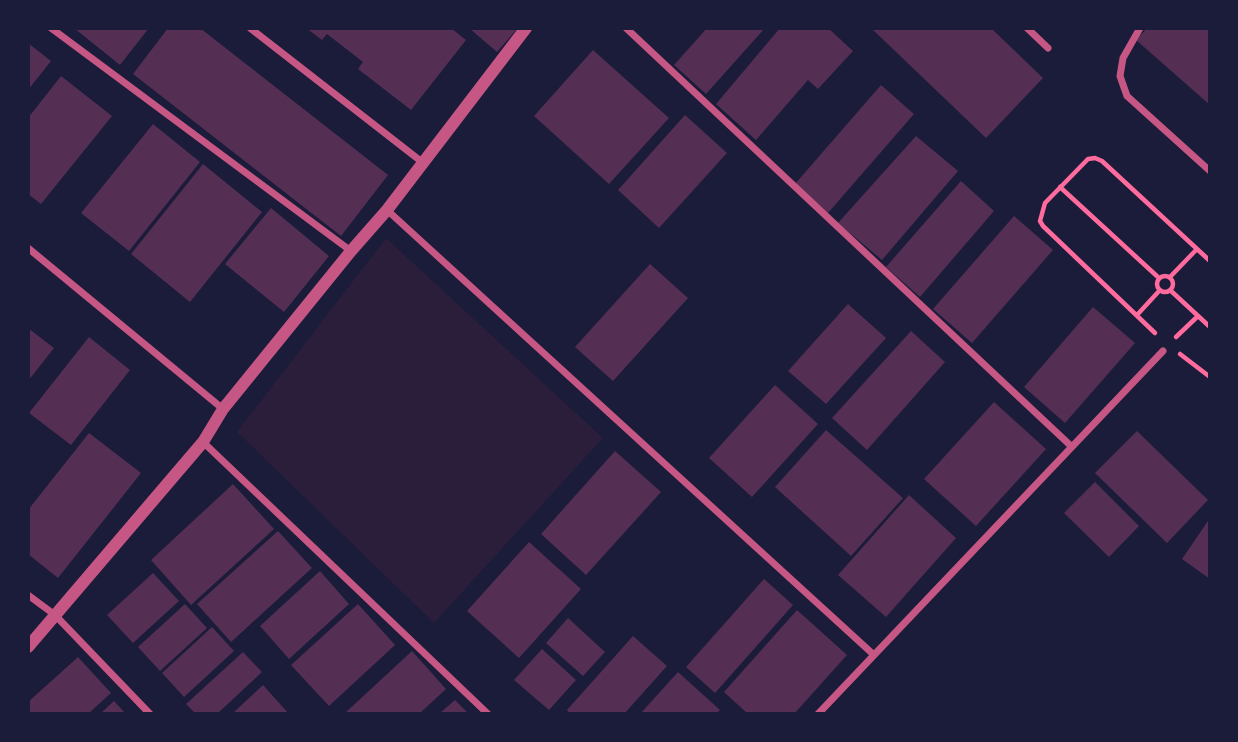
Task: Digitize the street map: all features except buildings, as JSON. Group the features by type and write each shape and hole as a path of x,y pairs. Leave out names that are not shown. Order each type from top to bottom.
{"street":[{"path":"51,28 351,251"},
{"path":"250,28 422,162"},
{"path":"28,647 203,442 223,409 387,210 526,28"},
{"path":"626,28 1071,446"},
{"path":"1027,28 1048,48"},
{"path":"1140,28 1123,58 1120,76 1127,96 1210,171"},
{"path":"387,210 874,655"},
{"path":"28,248 223,409"},
{"path":"818,714 1163,351"},
{"path":"203,442 488,714"},
{"path":"28,595 55,615 150,714"}],"path":[{"path":"1210,261 1102,161 1088,159 1042,209 1040,221 1043,226 1137,315 1160,290 1170,290 1210,327"},
{"path":"1060,187 1159,278"},
{"path":"1159,278 1170,276 1196,249"},
{"path":"1170,276 1173,285 1170,290"},
{"path":"1159,278 1157,282 1160,290"},
{"path":"1163,351 1198,316"}],"shaded area":[{"path":"386,238 603,438 434,623 237,432"}]}
